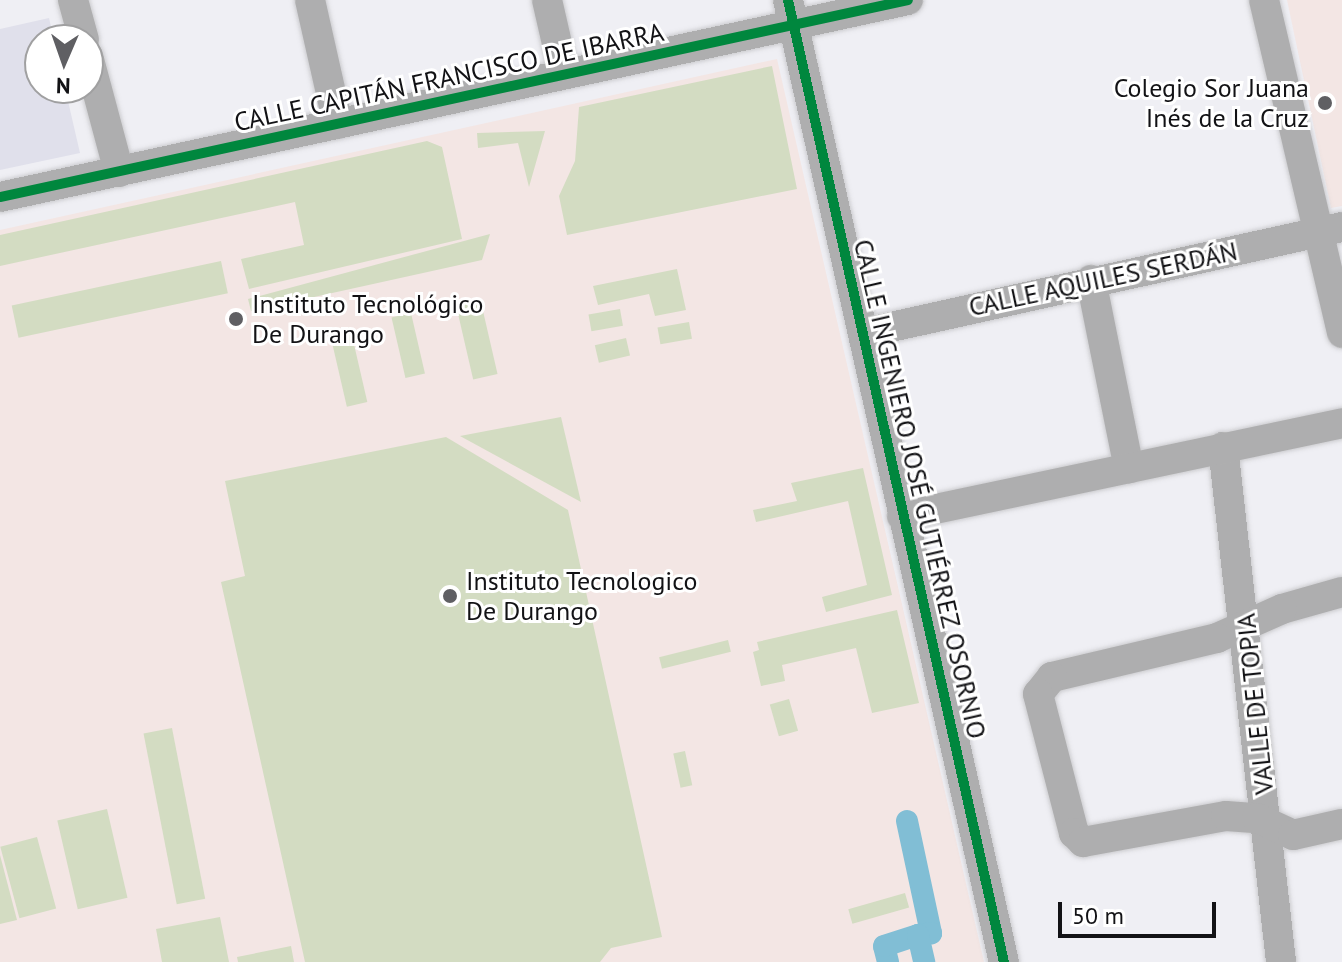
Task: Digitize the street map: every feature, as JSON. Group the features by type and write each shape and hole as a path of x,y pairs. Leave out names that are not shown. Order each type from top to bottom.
{"street":[{"path":"73,0 80,24"},
{"path":"310,0 338,124"},
{"path":"547,0 564,74"},
{"name":"CALLE CAPITÁN FRANCISCO DE IBARRA","path":"0,197 564,74 791,12 908,0"},
{"path":"1264,0 1332,229 1342,333"},
{"name":"CALLE INGENIERO JOSÉ GUTIÉRREZ OSORNIO","path":"791,12 1004,962"},
{"path":"101,104 119,172"},
{"name":"CALLE AQUILES SERDÁN","path":"864,333 1091,280 1332,229"},
{"path":"1091,280 1129,468"},
{"path":"902,516 1342,423"},
{"name":"VALLE DE TOPIA","path":"1223,447 1247,625 1281,962"},
{"path":"1342,592 1217,638 1052,677 1038,694 1074,833 1083,842 1226,816 1269,824 1293,835 1342,824"}],"shaded area":[{"name":"Colegio Sor Juana Inés de la Cruz","path":"1287,0 1342,0 1342,206 1331,208"},
{"path":"49,18 50,24 24,24 24,104 69,104 80,153 0,170 0,29"},
{"name":"Instituto Tecnologico De Durango","path":"777,59 984,962 0,962 0,230"}],"green space":[{"path":"772,66 797,189 567,235 559,196 575,161 579,107"},
{"path":"545,131 529,187 518,143 478,148 477,133"},
{"path":"427,141 442,147 462,239 249,289 241,259 304,245 295,202 0,266 0,235"},
{"path":"490,234 482,260 251,311 248,299"},
{"path":"221,261 228,293 19,338 12,305"},
{"path":"677,269 686,310 655,316 649,294 598,305 593,286"},
{"path":"480,298 498,374 473,380 456,304"},
{"path":"620,309 623,326 591,331 588,315"},
{"path":"411,313 425,373 405,378 392,317"},
{"path":"689,322 692,339 660,344 657,328"},
{"path":"350,327 367,402 347,407 330,332"},
{"path":"626,338 630,356 599,363 595,345"},
{"path":"561,417 581,502 460,436"},
{"path":"446,437 568,510 662,937 611,948 600,962 305,962 221,582 245,576 225,481"},
{"path":"863,468 892,595 826,612 822,597 867,585 848,501 756,522 753,510 797,501 791,483"},
{"path":"897,610 919,703 872,713 856,648 782,665 785,681 761,686 753,652 759,650 757,642"},
{"path":"728,640 731,652 662,669 659,657"},
{"path":"789,699 798,731 779,736 770,705"},
{"path":"172,728 205,899 177,904 144,734"},
{"path":"685,751 692,785 681,788 673,753"},
{"path":"107,809 127,898 78,909 57,820"},
{"path":"37,837 56,908 19,918 0,847"},
{"path":"0,855 17,920 0,924"},
{"path":"905,893 909,907 852,924 848,909"},
{"path":"220,917 229,962 162,962 156,929"},
{"path":"291,946 294,962 238,962 237,957"}],"waterway":[{"path":"907,821 931,933 918,935"},
{"path":"888,962 884,946 918,935 924,962"}],"cycle path":[{"path":"788,0 1004,962"},
{"path":"0,197 908,0"}],"place":[{"name":"Colegio Sor Juana Inés de la Cruz","path":"1325,103"},
{"name":"Instituto Tecnológico De Durango","path":"236,319"},
{"name":"Instituto Tecnologico De Durango","path":"450,596"}]}
